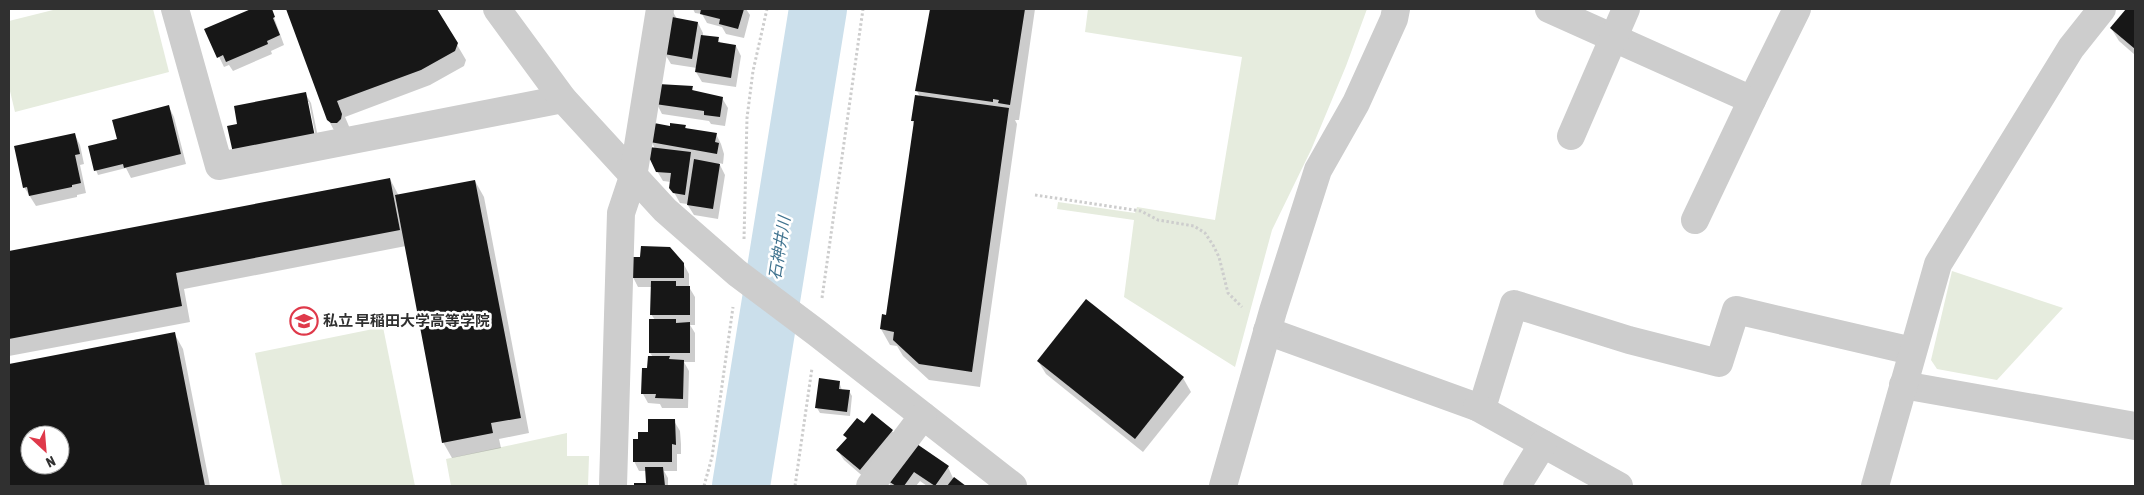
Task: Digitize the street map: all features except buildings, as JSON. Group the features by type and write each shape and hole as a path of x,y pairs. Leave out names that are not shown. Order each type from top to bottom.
{"street":[{"path":"176,9 219,166 563,99"},
{"path":"497,9 563,99 633,177 700,243 1012,486"},
{"path":"613,486 621,213 633,177 660,9"},
{"path":"1223,486 1269,322 1318,170 1356,103 1394,19 1396,9"},
{"path":"1549,9 1613,36 1752,100"},
{"path":"1571,136 1609,53 1613,36 1626,9"},
{"path":"1695,220 1797,9"},
{"path":"1875,486 1938,264 2071,48 2102,9"},
{"path":"1477,407 1485,398 1514,304 1629,340 1719,363 1736,310 1912,352"},
{"path":"1269,322 1477,407 1619,486"},
{"path":"1902,386 2135,426"},
{"path":"870,486 923,416"},
{"path":"1517,486 1543,444"}],"path":[{"path":"795,486 863,9"},
{"path":"1035,196 1141,211 1158,220 1194,226 1205,233 1213,245 1219,257 1228,293 1235,302 1269,322"}],"shaded area":[{"path":"57,9 153,9 169,72 15,112 9,87 9,21"},
{"path":"1088,9 1367,9 1346,66 1311,150 1272,230 1235,367 1124,297 1134,220 1057,209 1058,202 1135,213 1137,207 1215,220 1242,57 1085,32"},
{"path":"1952,271 2063,308 1997,380 1937,369 1931,360"},
{"path":"383,327 415,486 282,486 255,353"},
{"path":"567,433 567,456 589,456 588,486 451,486 446,459"}],"waterway":[{"name":"石神井川","path":"741,486 818,9"}],"place":[{"name":"私立 早稲田大学高等学院","path":"304,321"}]}
